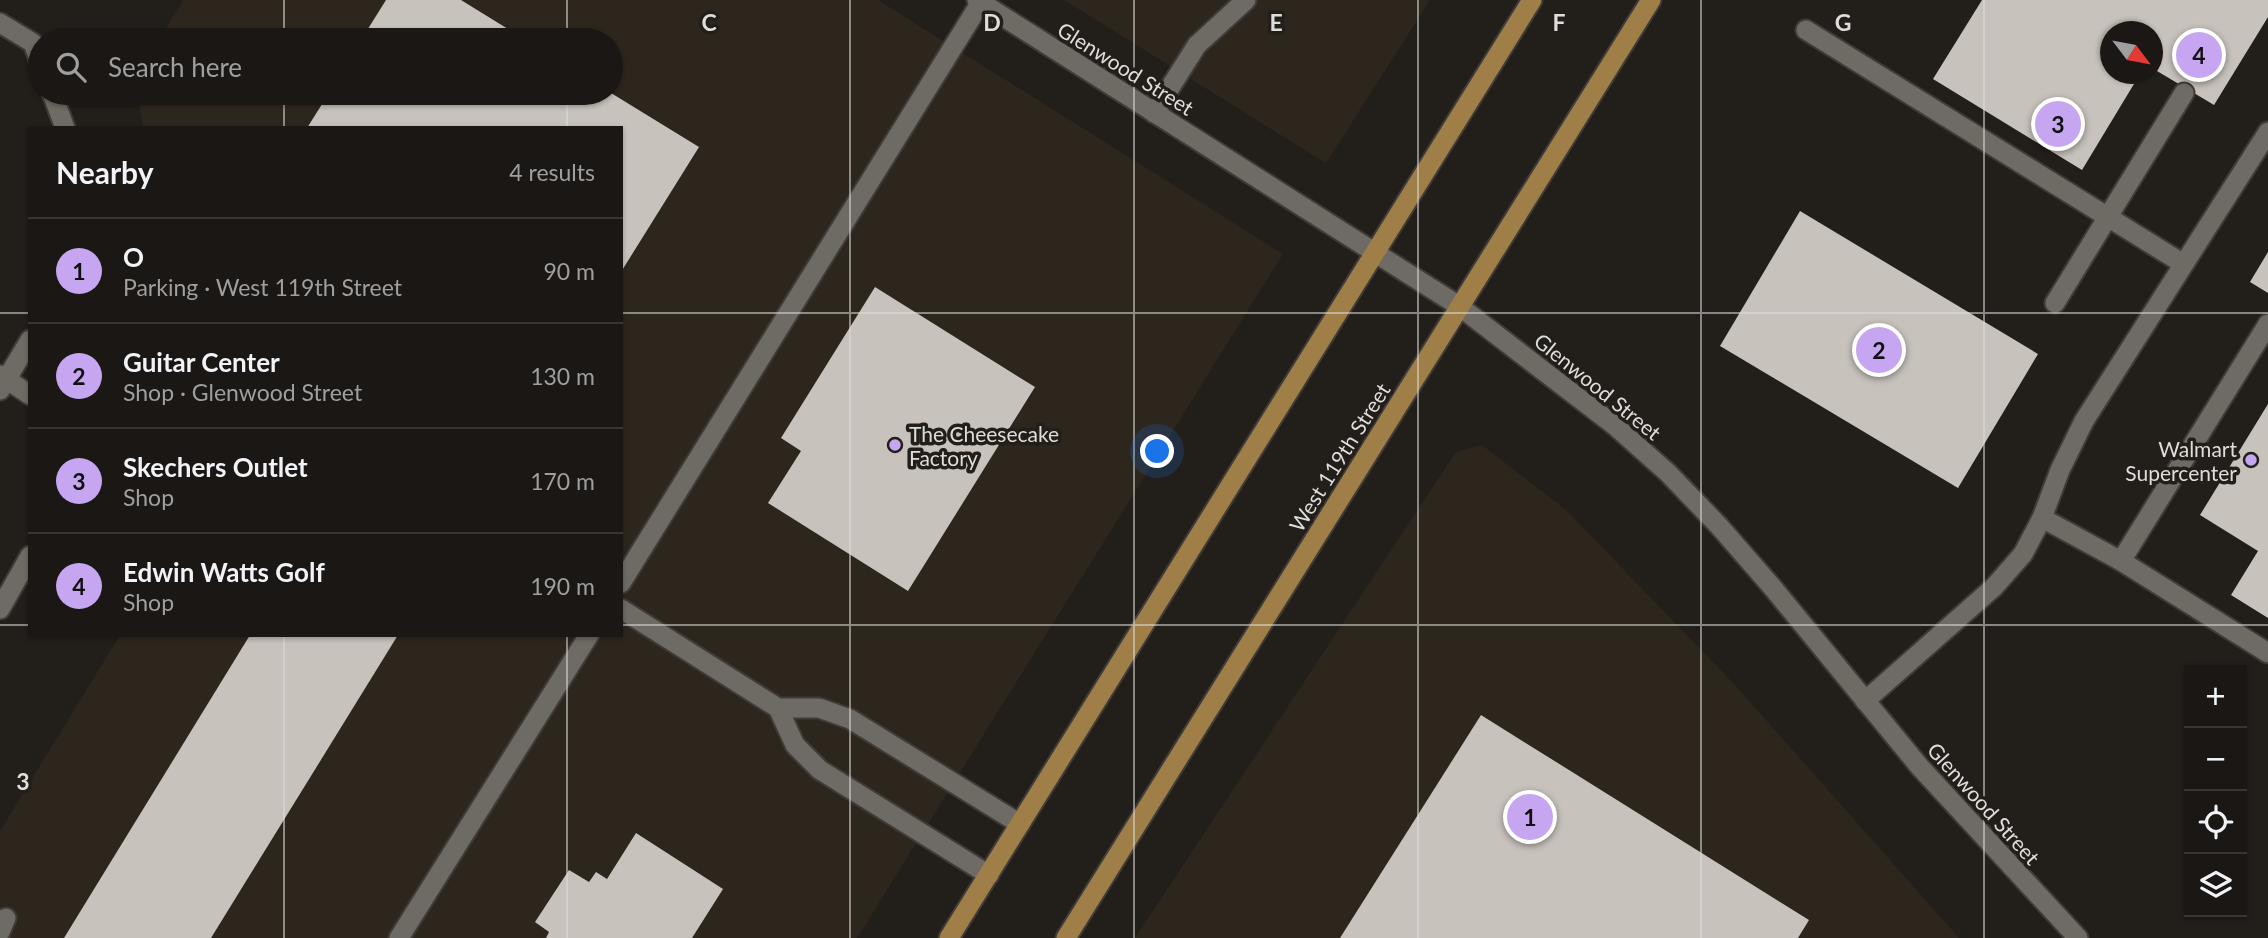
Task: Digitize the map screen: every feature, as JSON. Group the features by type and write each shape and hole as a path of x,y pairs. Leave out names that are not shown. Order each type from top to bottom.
{"main road":[{"path":"949,938 1532,0"},
{"name":"West 119th Street","path":"1066,938 1651,0"}],"street":[{"path":"1154,113 1196,45 1246,0"},
{"path":"623,580 979,1"},
{"name":"Glenwood Street","path":"979,1 1459,306 1615,425 1668,473 1719,526 1976,829 2078,938"},
{"path":"0,23 28,40"},
{"path":"1806,30 2182,263"},
{"path":"2055,303 2185,93"},
{"path":"56,105 64,126"},
{"path":"1865,701 1994,587 2023,554 2042,518 2060,470 2084,421 2182,263 2268,132"},
{"path":"2121,561 2268,324"},
{"path":"28,343 2,382 28,394"},
{"path":"2042,518 2121,561 2268,653"},
{"path":"0,609 28,560"},
{"path":"623,610 778,708 819,708 850,719 1020,824"},
{"path":"399,938 588,637"},
{"path":"778,708 794,745 820,769 989,875"}],"shaded area":[{"path":"183,0 878,0 1283,254 857,938 0,938 0,831 119,637 623,637 623,126 143,126 139,105 623,105 623,28 166,28"},
{"path":"1064,0 1430,0 1326,163"},
{"path":"1482,445 1566,510 1736,686 1959,938 1135,938 1456,452"}],"building":[{"path":"386,0 461,0 506,28 368,28"},
{"path":"1982,0 2268,0 2268,17 2214,105 2163,75 2163,21 2100,21 2100,84 2134,84 2082,170 1933,79"},
{"path":"623,100 699,147 623,269 623,126 308,126 321,105 623,105"},
{"path":"1800,211 2038,354 1958,488 1720,346"},
{"path":"2268,252 2268,293 2250,282"},
{"name":"The Cheesecake Factory","path":"875,287 1035,387 908,591 768,503 801,451 781,438"},
{"name":"Walmart Supercenter","path":"2268,404 2268,618 2231,595 2258,551 2200,515"},
{"path":"249,637 397,637 211,938 64,938"},
{"path":"1481,715 1809,920 1798,938 1340,938"},
{"path":"636,833 723,889 692,938 546,938 549,932 535,922 569,870 589,882 596,872 607,879"}],"place":[{"name":"Edwin Watts Golf","path":"2199,55"},
{"name":"Skechers Outlet","path":"2058,124"},
{"name":"Guitar Center","path":"1879,350"},
{"name":"The Cheesecake Factory","path":"895,445"},
{"name":"Walmart Supercenter","path":"2251,460"},
{"name":"O","path":"1530,817"}]}
